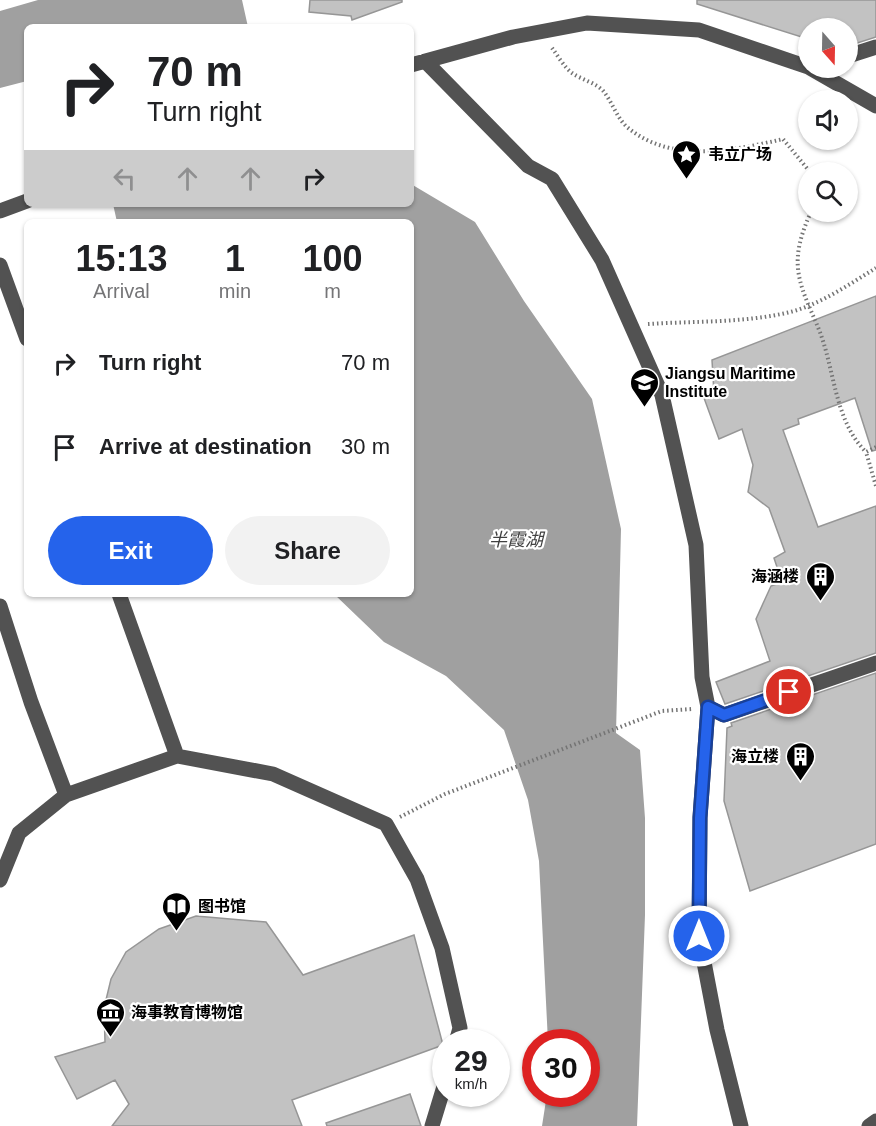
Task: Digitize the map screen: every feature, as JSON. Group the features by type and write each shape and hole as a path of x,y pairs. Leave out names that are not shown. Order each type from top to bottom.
{"street":[{"path":"418,63 540,32 587,23 699,30 798,62"},
{"path":"858,53 876,47"},
{"path":"418,63 528,166 552,179 602,260 662,395 696,545 702,677 708,707 700,818 699,936 717,1030 741,1126"},
{"path":"832,78 876,106"},
{"path":"0,211 24,202"},
{"path":"0,265 24,331"},
{"path":"120,597 177,756"},
{"path":"0,606 31,702 66,795"},
{"path":"708,707 724,715 876,663"},
{"path":"0,880 18,834 66,795 177,756 273,774 386,824 417,879 442,948 460,1029"},
{"path":"432,1126 438,1107"},
{"path":"868,1126 876,1121"}],"path":[{"path":"540,32 571,72 603,90 626,126 649,140 678,151 709,152 749,147 783,139 802,162"},
{"path":"808,222 798,256 800,282 822,337 832,381 849,427 855,442 866,452 876,486"},
{"path":"630,326 728,321 788,313 835,292 876,268"},
{"path":"866,452 876,447"},
{"path":"386,824 445,794 662,711 708,707"}],"water":[{"path":"38,0 242,0 247,24 24,24 24,82 0,88 0,11"},
{"name":"半霞湖","path":"414,186 475,222 524,301 592,399 621,529 616,733 640,750 645,818 645,915 637,1126 542,1126 545,1107 600,1107 600,1029 547,1029 539,861 528,800 504,730 446,676 384,642 337,597 414,597 414,219 116,219 114,207 414,207"}],"building":[{"path":"310,0 402,0 402,2 352,20 351,16 309,12"},
{"path":"697,0 876,0 876,37 858,43 858,18 798,18 798,36 697,4"},
{"path":"876,296 876,450 872,451 855,398 798,419 799,424 783,430 818,527 876,506 876,653 725,704 716,682 770,661 756,619 771,586 782,582 774,558 785,552 769,508 748,492 753,465 742,429 719,439 704,398 714,394 712,360"},
{"name":"海立楼","path":"876,673 876,844 750,891 724,801 727,728 732,726 731,723"},
{"name":"图书馆","path":"196,916 266,922 303,975 414,935 439,1029 432,1029 432,1049 292,1100 302,1126 112,1126 129,1104 115,1080 77,1099 55,1057 105,1042 104,1008 111,979 126,952 159,929"},
{"path":"410,1094 421,1126 327,1126 326,1123"}],"place":[{"name":"韦立广场","path":"687,180"},
{"name":"Jiangsu Maritime Institute","path":"644,408"},
{"name":"海涵楼","path":"820,602"},
{"name":"海立楼","path":"800,782"},
{"name":"图书馆","path":"177,932"},
{"name":"海事教育博物馆","path":"110,1038"}],"route":[{"path":"699,936 700,818 708,707 724,715 789,692"}]}
